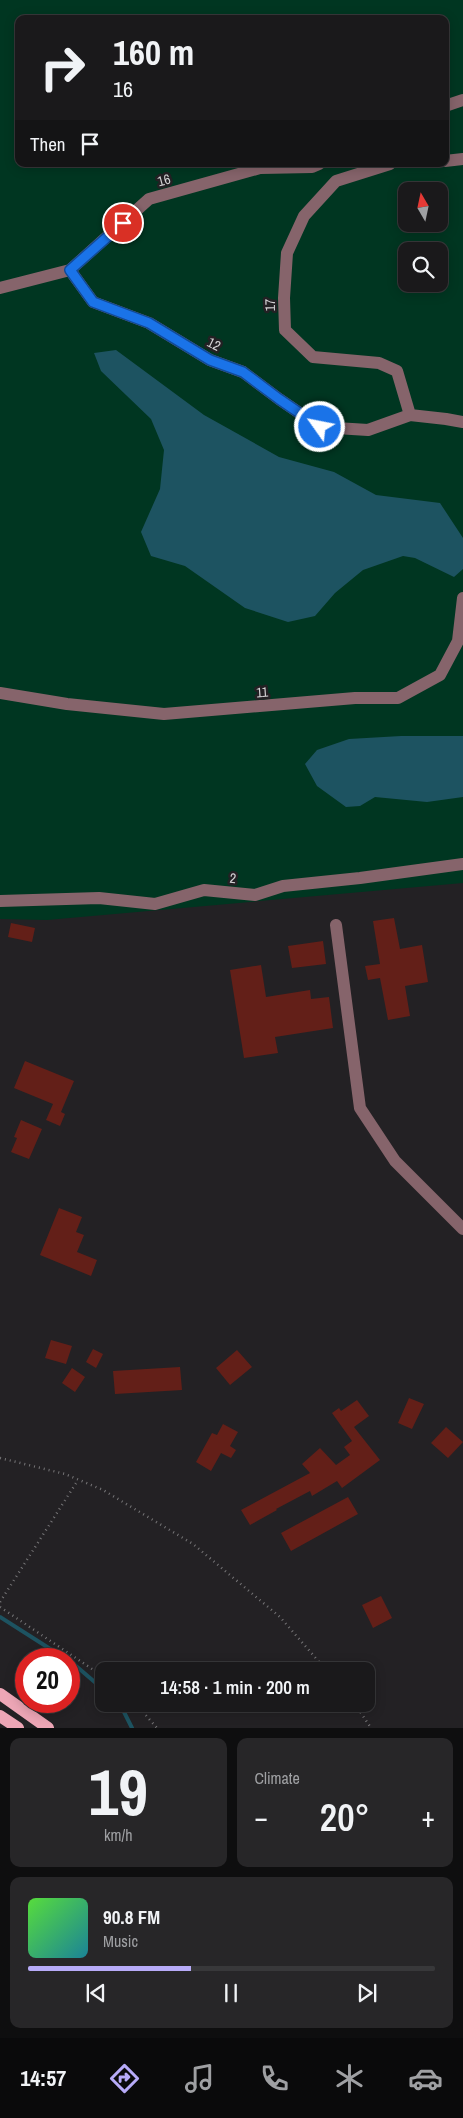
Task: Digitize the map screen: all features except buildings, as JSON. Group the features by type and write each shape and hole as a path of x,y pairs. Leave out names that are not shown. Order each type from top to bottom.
{"main road":[{"path":"0,1694 48,1728"},
{"path":"0,1716 18,1728"}],"street":[{"path":"449,105 463,100"},
{"path":"449,161 463,159"},
{"name":"16","path":"70,270 149,199 260,168 312,167"},
{"name":"17","path":"380,167 336,181 304,216 287,253 284,298 285,330 313,357 378,363 397,371 410,415"},
{"path":"0,288 70,270"},
{"name":"12","path":"70,270 93,302 149,323 210,360 243,372 320,427 368,430 410,415"},
{"path":"410,415 446,418 463,422"},
{"name":"11","path":"0,694 67,704 164,714 355,698 398,698 440,675 458,641 463,598"},
{"name":"2","path":"0,901 99,898 155,904 204,890 255,895 283,886 463,864"},
{"path":"336,925 360,1108 394,1162 463,1228"}],"path":[{"path":"0,1458 65,1474 102,1490 192,1544 280,1617 319,1662"},
{"path":"0,1602 78,1480"},
{"path":"0,1607 95,1671"},
{"path":"143,1712 157,1728"},
{"path":"360,1712 371,1728"}],"green space":[{"path":"0,0 463,0 463,883 47,920 0,919"}],"water":[{"path":"116,350 204,415 279,457 334,472 376,495 440,503 463,538 463,569 454,577 415,558 403,556 363,570 335,593 315,616 288,622 245,608 185,566 151,556 141,532 160,489 164,450 151,419 101,371 94,353"},
{"path":"401,736 463,736 463,797 427,802 375,797 360,806 346,807 317,786 305,764 317,750 349,739"}],"waterway":[{"path":"0,1617 49,1648"},
{"path":"80,1669 95,1682"},
{"path":"124,1712 132,1728"}],"route":[{"path":"123,223 70,270 93,302 149,323 210,360 243,372 320,427"}]}
